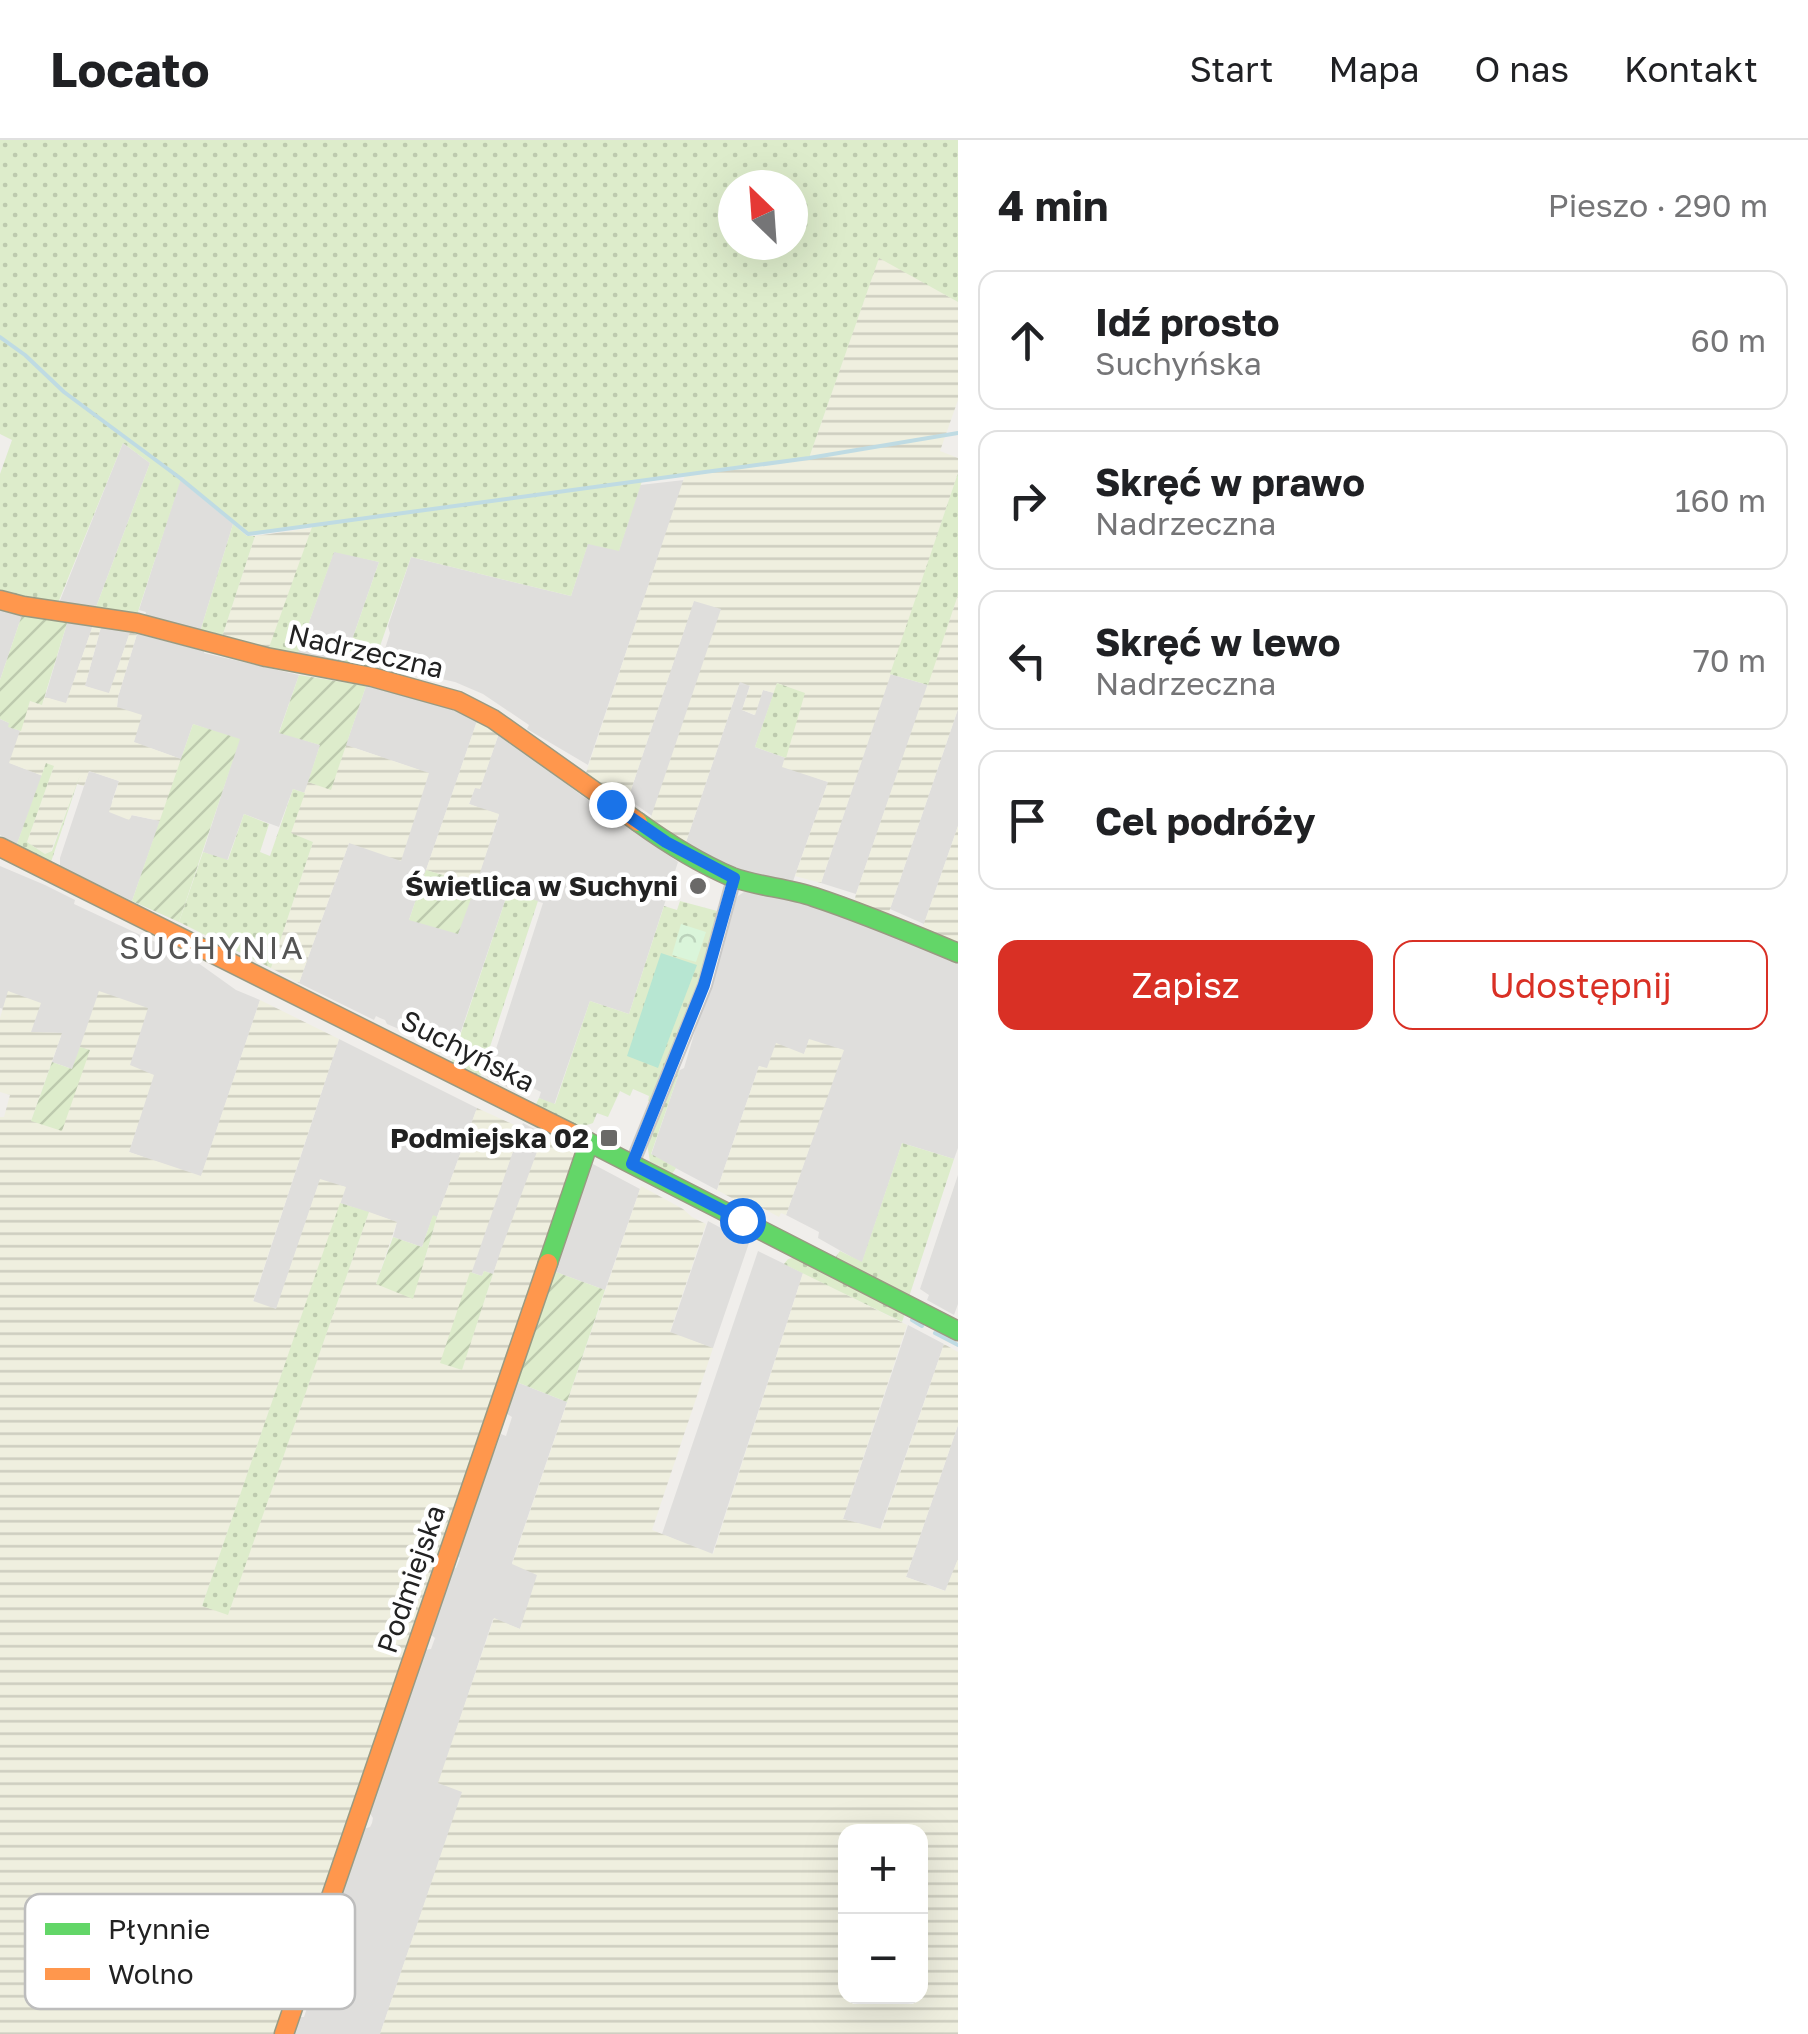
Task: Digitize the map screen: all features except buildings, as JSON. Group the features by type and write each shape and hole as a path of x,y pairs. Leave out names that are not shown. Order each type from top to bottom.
{"street":[{"name":"Nadrzeczna","path":"0,600 137,623 458,701 492,719 666,842 734,878 815,896 958,952"},
{"name":"Suchyńska","path":"0,847 958,1331"},
{"path":"632,1164 704,985 734,878"},
{"name":"Podmiejska","path":"332,1894 589,1142"},
{"name":"Podmiejska","path":"284,2034 293,2009"}],"shaded area":[{"path":"123,443 150,463 95,610 59,603"},
{"path":"180,480 233,524 200,632 145,617 146,612 139,610"},
{"path":"684,480 588,765 527,729 529,725 483,694 455,682 406,671 402,680 377,674 411,557 571,596 588,543 619,550 640,485"},
{"path":"334,551 379,562 342,669 296,659"},
{"path":"694,600 722,609 652,816 628,799"},
{"path":"0,608 22,615 0,680"},
{"path":"68,620 93,625 66,704 45,697"},
{"path":"101,627 130,632 109,694 85,686"},
{"path":"137,634 299,675 279,732 320,745 305,793 293,789 279,827 244,814 227,861 203,852 239,740 193,724 181,759 133,742 117,707"},
{"path":"890,674 928,685 856,894 821,883"},
{"path":"740,682 750,685 742,710 754,715 763,690 774,693 755,747 786,758 783,766 828,782 792,884 747,872 685,845"},
{"path":"366,686 444,706 477,721 409,920 472,895 499,815 469,804 475,787 480,788 499,733 678,862 629,1014 590,1001 554,1105 539,1098 541,1092 533,1088 530,1093 520,1093 487,1077 543,903 508,892 454,1052 376,1016 374,1020 299,983 349,843 428,773 346,745"},
{"path":"958,709 958,826 924,924 890,909"},
{"path":"0,719 21,731 10,763 43,776 17,844 0,835"},
{"path":"89,771 119,781 112,801 130,819 131,815 160,821 132,901 60,866"},
{"path":"0,866 194,960 236,990 260,1000 201,1177 129,1152 153,1075 129,1066 72,1069 52,1062 62,1033 31,1032 9,991 3,1009 0,1008"},
{"path":"754,890 778,893 857,917 958,960 958,1148 954,1159 902,1143 862,1263 818,1238 819,1232 786,1215 843,1050 809,1040 804,1054 767,1069 759,1066 717,1190 651,1155 680,1070 684,1068 732,907 738,896"},
{"path":"339,1039 477,1108 422,1247 393,1237 397,1222 340,1203 345,1187 320,1180 276,1310 253,1302"},
{"path":"523,1123 544,1134 493,1274 484,1271 482,1276 470,1272"},
{"path":"589,1162 640,1189 605,1290 553,1271"},
{"path":"958,1175 958,1304 954,1315 927,1300 929,1295 920,1289"},
{"path":"708,1221 749,1243 713,1348 670,1333"},
{"path":"758,1251 803,1273 712,1555 662,1534"},
{"path":"908,1325 944,1344 880,1530 843,1519"},
{"path":"514,1381 567,1402 512,1563 538,1575 520,1629 493,1619 439,1783 463,1791 380,2034 294,2034 307,2009 355,2009 355,1894 341,1894 363,1829 372,1823 369,1812 424,1650 431,1649 435,1638 429,1633 451,1569 456,1568 460,1558 456,1554 501,1434 506,1436 512,1417 504,1412"},
{"path":"958,1425 958,1559 946,1591 906,1577"}],"green space":[{"path":"0,140 958,140 958,302 879,258 809,458 642,481 619,551 588,544 571,596 411,557 371,672 342,669 379,562 334,552 296,659 267,653 312,527 248,534 181,479 136,618 95,610 150,463 123,443 58,603 0,594 0,474 12,440 0,434"},
{"path":"879,257 958,302 958,400 940,451 958,458 958,473 821,883 795,876 828,782 782,767 804,693 777,683 774,693 763,690 755,715 742,710 750,686 740,682 685,845 649,823 721,609 694,601 628,799 622,807 584,779 685,475 809,458"},
{"path":"958,473 958,595 928,685 890,674"},
{"path":"233,524 247,536 255,536 222,637 200,632"},
{"path":"312,528 269,649 222,637 255,536"},
{"path":"958,595 958,709 887,918 854,903"},
{"path":"22,615 68,620 42,705 30,701 21,731 0,719 0,680"},
{"path":"93,625 101,627 85,686 109,693 130,632 137,634 117,707 142,715 134,742 181,759 160,821 132,815 129,820 109,812 119,781 89,771 84,786 77,784 51,851 45,854 27,842 54,766 43,770 43,776 9,763 30,701 42,705 45,697 66,703"},
{"path":"299,675 366,686 331,790 308,782 320,745 279,733"},
{"path":"777,683 805,693 786,758 755,747"},
{"path":"477,721 499,733 480,789 475,788 469,804 499,814 476,885 426,870"},
{"path":"193,724 240,739 179,922 132,901"},
{"path":"346,745 429,773 401,861 349,843 299,983 271,968 313,842 290,833 308,782 331,789"},
{"path":"46,763 54,766 27,842 45,854 52,851 80,775 51,862 17,844"},
{"path":"293,789 305,793 291,833 313,842 271,968 179,922 203,852 228,860 244,814 269,824 260,852 270,856"},
{"path":"958,826 958,948 921,932"},
{"path":"426,870 476,885 458,934 409,920"},
{"path":"508,892 538,901 480,1077 451,1063"},
{"path":"680,901 721,912 701,984 652,1102 648,1101 649,1096 633,1089 630,1096 620,1091 608,1117 597,1113 593,1123 586,1125 564,1121 536,1104 539,1098 555,1104 590,1001 629,1014 664,906 677,910"},
{"path":"681,924 706,932 696,962 672,955"},
{"path":"661,953 697,965 658,1068 627,1056"},
{"path":"8,991 41,1003 31,1032 62,1033 31,1121 89,1050 80,1047 99,991 148,1008 130,1065 154,1075 129,1152 201,1176 260,1000 339,1039 253,1301 276,1309 320,1179 346,1187 202,1606 228,1614 369,1212 397,1222 376,1284 425,1259 477,1108 521,1128 441,1362 462,1369 542,1138 579,1155 327,1894 25,1894 25,2009 288,2009 279,2034 0,2034 0,1117 4,1117 10,1095 0,1092 0,1018"},
{"path":"809,1039 844,1050 786,1215 781,1213 779,1217 753,1203 750,1208 717,1190 759,1066 767,1068 776,1043 804,1054"},
{"path":"80,1047 90,1050 62,1131 31,1121 52,1062 72,1069"},
{"path":"680,1070 651,1154 676,1168 672,1174 650,1162 647,1143 673,1072"},
{"path":"902,1143 954,1159 909,1297 835,1258 840,1251 862,1262"},
{"path":"641,1186 706,1224 670,1332 713,1348 652,1530 713,1554 803,1273 907,1325 843,1519 881,1529 944,1344 958,1352 958,1425 906,1577 945,1591 958,1559 958,2034 380,2034 462,1792 438,1783 494,1618 520,1629 537,1575 512,1564"},
{"path":"340,1203 369,1212 228,1615 202,1606"},
{"path":"433,1215 437,1217 413,1299 376,1284 393,1237 422,1247"},
{"path":"796,1257 905,1313 902,1322 784,1264"},
{"path":"484,1271 493,1274 462,1370 440,1363 470,1272 482,1276"},
{"path":"553,1271 605,1290 567,1402 514,1381"}],"waterway":[{"path":"0,337 64,392 248,534 809,458 958,433"},
{"path":"912,1320 922,1326"},
{"path":"935,1333 958,1345"}],"traffic: fast":[{"path":"638,822 732,877 814,897 958,953"},
{"path":"571,1133 958,1331"},
{"path":"548,1263 589,1142"}],"traffic: slow":[{"path":"0,600 137,623 266,657 372,677 458,701 493,719 638,822"},
{"path":"0,847 571,1133"},
{"path":"332,1894 548,1263"},
{"path":"284,2034 293,2009"}],"place":[{"name":"Świetlica w Suchyni","path":"698,886"},
{"name":"Podmiejska 02","path":"609,1138"}],"district":[{"name":"SUCHYNIA","path":"212,948"}],"route":[{"path":"611,804 666,842 734,878 704,985 632,1164 742,1220"}]}
